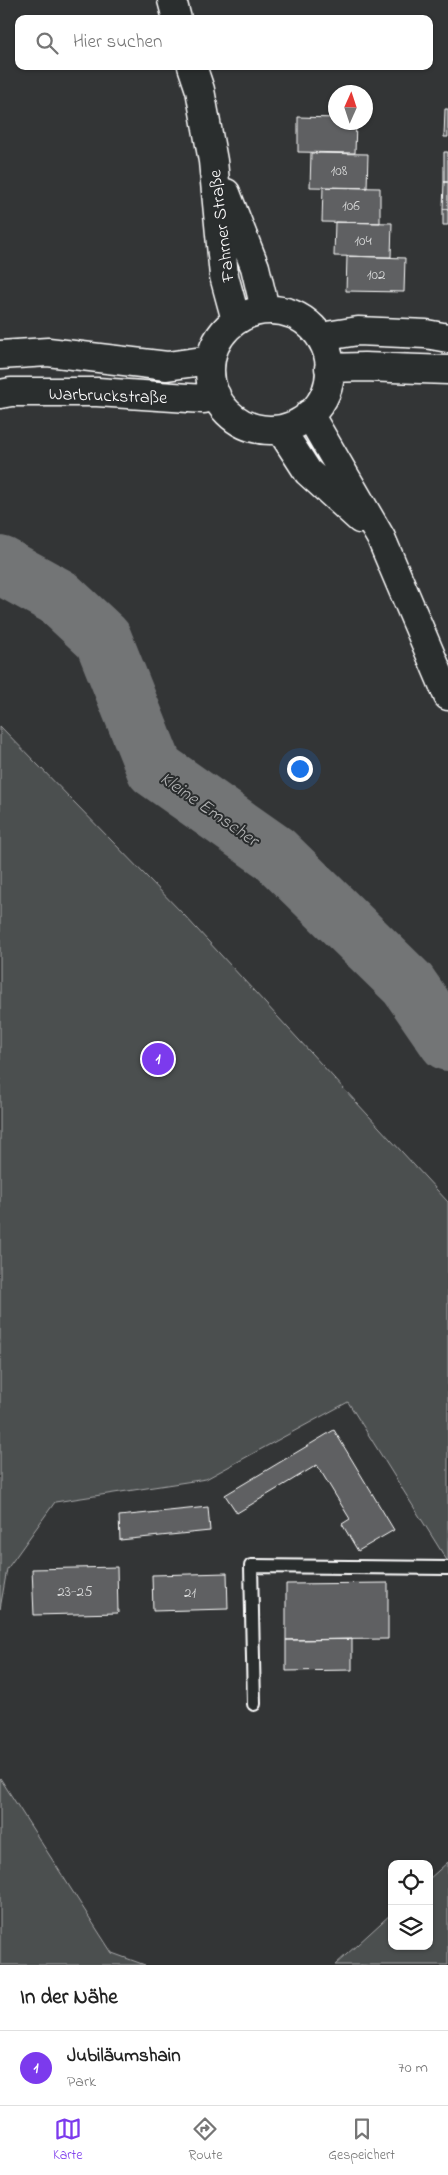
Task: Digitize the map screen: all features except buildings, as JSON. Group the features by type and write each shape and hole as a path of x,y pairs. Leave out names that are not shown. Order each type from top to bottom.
{"street":[{"path":"172,0 176,15"},
{"name":"Fahrner Straße","path":"193,70 200,90 214,161 224,276 236,320"},
{"name":"Fahrner Straße","path":"214,161 254,266 265,309"},
{"path":"265,309 282,311 304,320 320,337 329,359 329,383 320,404 303,421 281,430 257,430 236,420 219,403 210,382 210,360 220,336 236,320 265,309"},
{"path":"320,337 358,331 426,334 448,338"},
{"name":"Warbruckstraße","path":"0,355 48,352 167,366 210,360"},
{"path":"329,368 364,367 448,370"},
{"name":"Warbruckstraße","path":"0,394 11,392 97,392 204,399 216,395"},
{"path":"309,414 381,538 448,696"},
{"path":"281,430 308,472 381,538"}],"lane":[{"path":"254,1704 251,1566 448,1568"}],"shaded area":[{"path":"0,726 185,916 448,1202 448,1562 348,1402 206,1479 55,1502 7,1569 0,1609"},
{"path":"0,1778 112,1953 145,1965 0,1965"},
{"path":"448,1862 448,1965 335,1965 388,1917 388,1950 433,1950 433,1875"}],"waterway":[{"name":"Kleine Emscher","path":"0,565 58,597 103,639 155,769 274,853 408,984 448,1042"}],"place":[{"name":"Jubiläumshain","path":"158,1059"}]}
